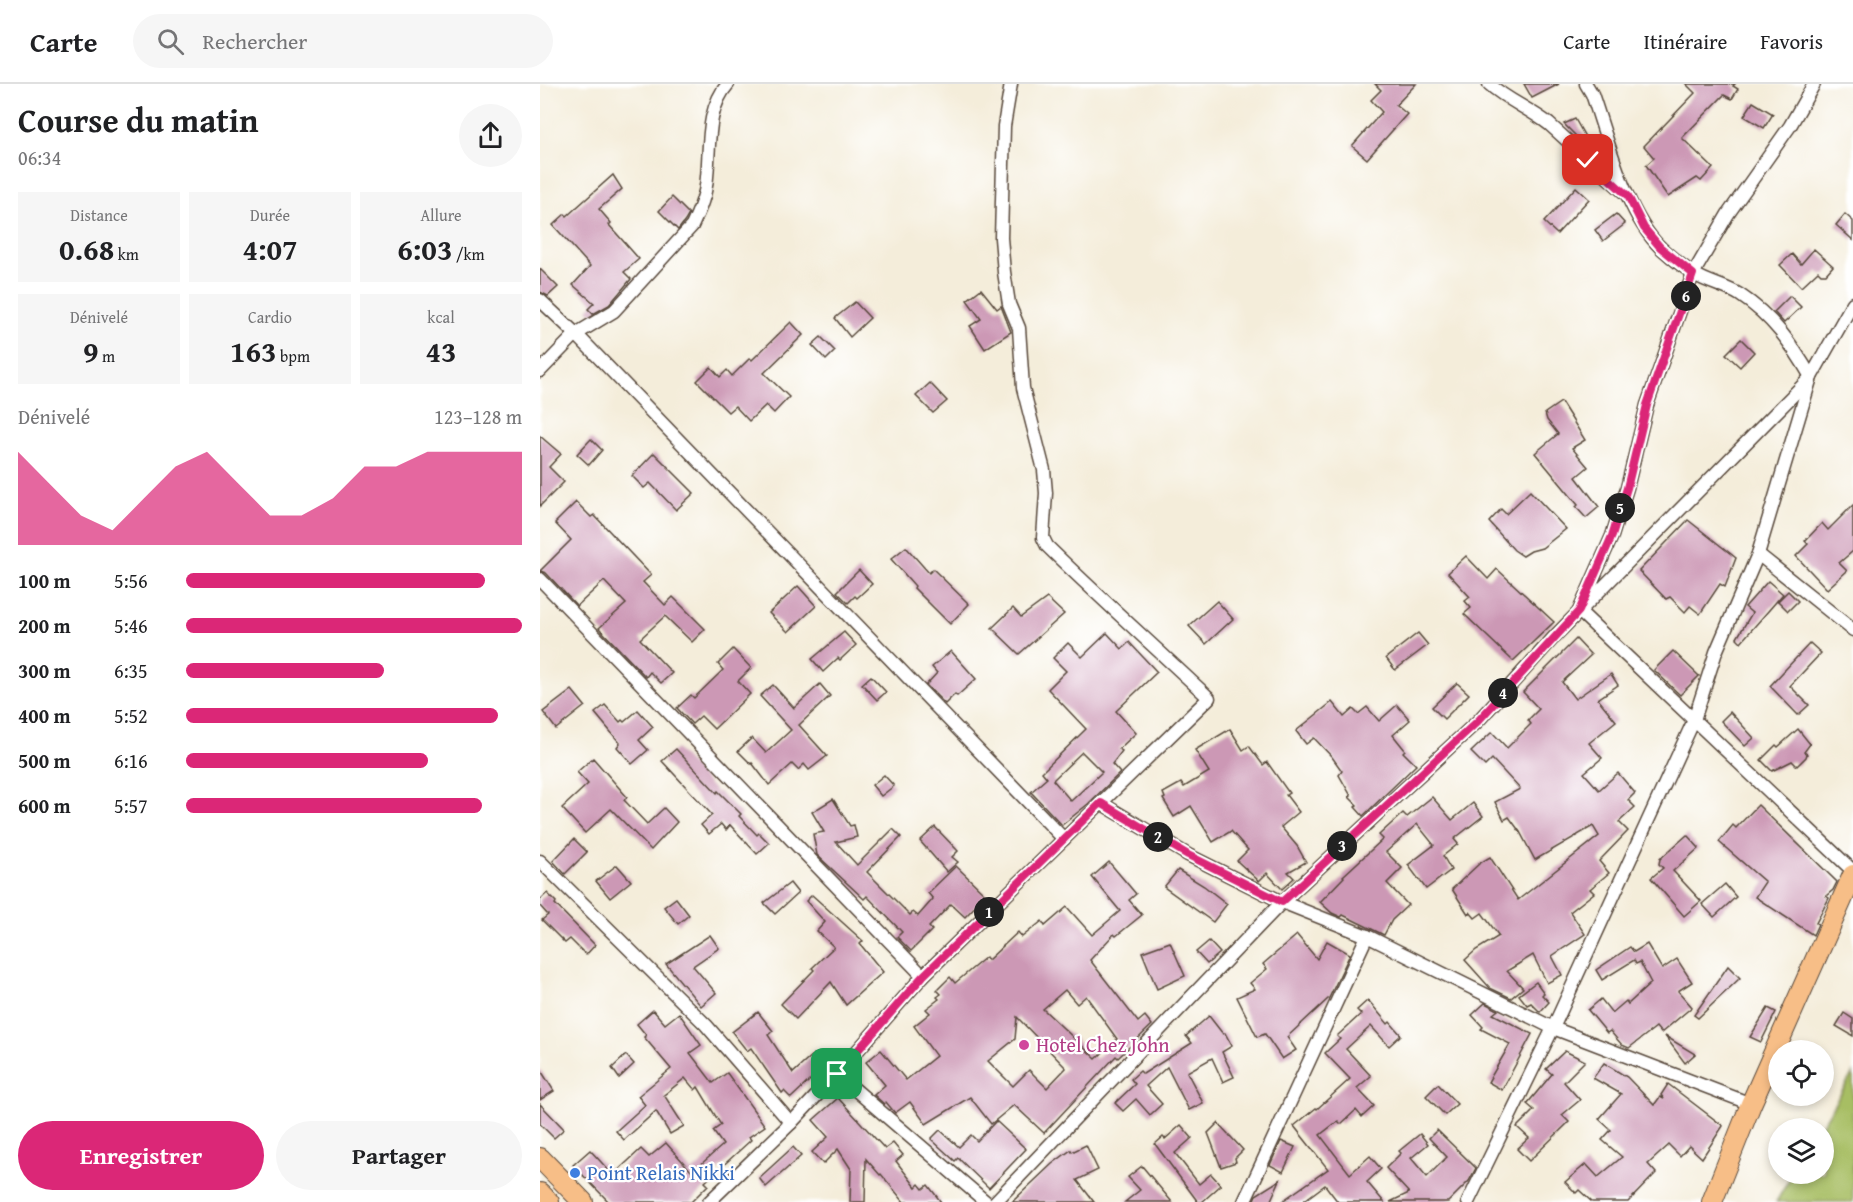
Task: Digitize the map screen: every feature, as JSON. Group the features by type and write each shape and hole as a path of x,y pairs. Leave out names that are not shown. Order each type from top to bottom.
{"main road":[{"path":"1712,1202 1751,1104 1853,875"},
{"path":"540,1158 583,1202"},
{"path":"540,1193 549,1202"}],"street":[{"path":"709,1202 791,1123 923,976 1209,698 1119,616 1047,546 1043,538 1046,493 1044,470 1023,388 1019,328 1009,304 1001,238 1004,126 1011,84"},
{"path":"1489,84 1507,98 1538,114 1628,196"},
{"path":"1586,84 1592,94 1628,196 1644,228 1660,247 1693,274 1738,294 1768,316 1793,346 1811,377"},
{"path":"1579,611 1612,536 1627,488 1647,405 1693,274 1728,214 1790,126 1814,84"},
{"path":"540,371 576,334 614,311 692,226 699,212 705,188 713,113 722,87"},
{"path":"540,300 576,334 1064,839"},
{"path":"1468,1202 1553,1028 1694,720 1716,652 1758,554 1811,377 1853,303"},
{"path":"995,1202 1282,902 1478,721 1579,611 1811,377"},
{"path":"1758,554 1853,630"},
{"path":"540,579 923,976"},
{"path":"1579,611 1853,871"},
{"path":"1101,803 1188,855 1282,902 1367,936 1553,1028 1751,1104"},
{"path":"540,861 706,1025 791,1123"},
{"path":"1244,1202 1367,936"},
{"path":"837,1074 986,1202"}],"green space":[{"path":"1853,1073 1853,1202 1776,1202 1787,1184 1834,1184 1834,1118 1826,1118"}],"building":[{"path":"1375,84 1416,84 1396,105 1407,114 1367,159 1352,146 1382,112 1371,100 1381,90"},
{"path":"1524,84 1559,84 1532,98"},
{"path":"1686,84 1735,84 1733,86 1738,89 1732,99 1724,95 1682,138 1713,168 1701,181 1697,178 1668,197 1646,165 1654,158 1644,146 1695,93"},
{"path":"1753,102 1773,114 1764,128 1744,116"},
{"path":"1575,119 1588,142 1584,144 1564,124"},
{"path":"613,175 622,189 599,209 611,223 609,225 639,259 624,272 631,279 609,305 593,314 588,309 594,303 573,285 590,266 553,225 565,214 567,216"},
{"path":"1576,187 1589,199 1557,234 1544,222"},
{"path":"672,197 689,214 678,230 659,211"},
{"path":"1616,214 1625,224 1603,241 1595,230"},
{"path":"1845,214 1853,221 1853,240 1836,225"},
{"path":"1814,249 1833,266 1826,274 1818,271 1801,287 1780,265 1792,254 1801,264"},
{"path":"540,269 558,287 548,296 540,292"},
{"path":"981,289 997,309 1001,306 1011,332 985,349 970,326 981,319 967,300"},
{"path":"1790,296 1801,307 1784,323 1774,312"},
{"path":"855,302 870,318 850,337 835,318"},
{"path":"791,322 803,335 764,373 789,397 774,413 766,405 749,421 735,406 728,412 697,381 711,367 720,377 727,370 732,376"},
{"path":"821,337 835,351 826,360 812,345"},
{"path":"1741,339 1754,352 1740,367 1726,354"},
{"path":"930,383 947,401 933,413 916,396"},
{"path":"1561,402 1585,440 1572,448 1588,467 1576,477 1599,507 1586,518 1535,453 1558,434 1547,420 1545,413"},
{"path":"540,436 561,454 549,467 564,482 540,506"},
{"path":"591,439 602,450 589,465 577,454"},
{"path":"654,453 694,493 676,510 650,483 644,488 632,476"},
{"path":"1530,491 1566,529 1542,548 1523,556 1514,550 1489,522 1501,509 1506,514"},
{"path":"576,502 591,517 594,515 651,575 643,582 665,605 673,597 705,629 692,642 665,616 640,639 672,673 661,683 650,672 646,677 599,628 626,604 604,581 577,606 546,573 540,571 571,540 555,523"},
{"path":"1853,505 1853,551 1839,563 1847,571 1827,589 1796,556 1808,544 1805,541 1822,523 1828,530"},
{"path":"1688,520 1736,558 1725,587 1720,584 1700,614 1690,606 1685,612 1670,597 1666,599 1639,571"},
{"path":"906,547 929,573 933,569 969,604 950,624 914,588 915,586 891,559"},
{"path":"1466,556 1488,579 1497,569 1554,622 1513,661 1464,614 1471,608 1465,601 1470,597 1448,573"},
{"path":"859,570 872,584 848,603 837,592"},
{"path":"1768,581 1783,594 1741,642 1737,638 1752,613 1745,607"},
{"path":"798,586 816,606 788,632 769,613"},
{"path":"1788,591 1798,601 1788,611 1778,601"},
{"path":"1047,598 1064,614 1019,654 992,628 1013,608 1021,617"},
{"path":"1217,601 1233,619 1206,644 1189,626"},
{"path":"844,632 856,645 823,672 812,659"},
{"path":"1107,633 1122,649 1129,642 1157,672 1116,711 1136,733 1119,749 1122,751 1112,764 1120,773 1062,825 1031,792 1047,778 1042,772 1086,729 1048,689 1066,671 1053,658 1068,643 1082,657","holes":["1082,752 1102,772 1071,801 1053,780"]},
{"path":"1418,633 1428,645 1395,670 1386,658"},
{"path":"1576,639 1591,655 1562,682 1575,699 1611,674 1618,685 1598,699 1616,721 1589,743 1602,758 1584,773 1599,790 1618,773 1635,793 1628,800 1635,807 1619,822 1628,831 1599,861 1609,873 1590,889 1594,893 1570,912 1585,934 1552,956 1562,975 1547,983 1533,955 1507,971 1523,988 1511,998 1490,988 1465,960 1476,950 1499,936 1482,913 1475,918 1470,912 1468,914 1452,889 1480,863 1490,857 1518,900 1599,836 1593,826 1535,860 1520,832 1509,817 1504,820 1495,802 1520,789 1492,759 1485,766 1471,752 1492,732 1507,748 1531,724 1528,720 1539,709 1523,692"},
{"path":"1810,643 1821,653 1790,686 1809,705 1798,715 1770,686"},
{"path":"733,649 751,668 738,681 750,694 714,729 701,716 692,724 677,708 691,695 694,698 723,670 718,664"},
{"path":"951,651 976,679 945,704 926,685 937,673 932,667"},
{"path":"1673,651 1699,676 1680,695 1654,670"},
{"path":"871,676 886,692 877,700 862,684"},
{"path":"1457,683 1469,694 1444,719 1432,707"},
{"path":"820,684 830,696 799,725 827,756 809,770 804,764 798,770 792,764 769,785 752,763 738,751 752,738 766,753 791,730 760,696 773,685 794,708"},
{"path":"572,690 585,706 556,729 543,712"},
{"path":"1332,702 1344,717 1353,709 1358,714 1367,707 1379,721 1397,705 1410,720 1393,735 1405,750 1403,752 1416,765 1363,816 1349,797 1351,796 1339,775 1342,771 1332,757 1314,738 1306,744 1296,731"},
{"path":"605,705 620,722 622,720 624,722 638,710 653,727 639,740 648,750 632,764 617,747 620,743 595,713"},
{"path":"1730,712 1754,738 1745,746 1721,721"},
{"path":"1230,729 1243,750 1249,746 1263,765 1267,762 1289,793 1286,795 1299,812 1281,827 1297,846 1306,862 1288,872 1294,878 1282,889 1267,873 1259,881 1237,861 1248,850 1231,831 1213,842 1191,806 1174,817 1163,799 1165,798 1163,793 1181,783 1184,787 1209,772 1195,750"},
{"path":"1798,729 1810,744 1804,752 1807,754 1806,757 1797,766 1792,761 1772,771 1761,760 1776,745 1778,747"},
{"path":"676,749 717,793 718,791 741,814 739,816 757,835 759,833 769,843 757,854 730,825 726,830 721,824 709,834 701,825 712,815 662,761"},
{"path":"593,758 627,797 624,800 647,824 664,808 677,822 651,850 611,809 585,833 562,808 588,784 577,772"},
{"path":"884,775 894,786 881,796 872,785"},
{"path":"1432,797 1452,820 1473,803 1483,816 1454,839 1458,844 1443,856 1451,870 1426,889 1408,865 1434,845 1417,824 1386,852 1402,868 1387,883 1408,905 1392,920 1384,935 1343,915 1341,917 1332,913 1320,902 1343,876 1383,839 1379,835 1403,813 1407,817"},
{"path":"833,799 850,826 854,825 857,837 836,842 857,865 893,829 901,837 867,872 910,915 913,912 918,916 933,899 928,893 956,866 986,895 965,917 951,904 929,927 932,930 911,951 897,937 902,932 867,896 864,899 817,855 813,834 824,832 812,812"},
{"path":"1758,805 1837,882 1826,896 1829,898 1816,923 1818,924 1813,935 1755,897 1765,882 1719,842 1733,825 1736,828"},
{"path":"935,827 958,851 952,857 958,862 947,872 920,841"},
{"path":"1687,835 1699,848 1673,871 1701,901 1684,916 1651,878 1663,868 1659,864 1660,859"},
{"path":"574,839 587,852 565,874 553,861"},
{"path":"1109,862 1136,894 1129,900 1142,915 1116,936 1114,934 1090,960 1138,1022 1145,1016 1152,1025 1118,1058 1116,1056 1044,1133 1014,1105 991,1124 970,1097 926,1124 910,1102 895,1113 886,1102 884,1104 874,1095 885,1085 866,1062 881,1050 906,1080 936,1056 914,1026 930,1013 926,1009 939,999 937,997 941,994 937,990 950,977 955,983 986,957 988,960 1018,932 1022,937 1042,921 1045,926 1067,907 1092,935 1120,911 1092,877","holes":["1065,990 1077,1004 1086,996 1117,1039 1096,1059 1043,1009","1017,1017 1066,1068 1047,1088 1029,1070 1013,1086 988,1061 1015,1039"]},
{"path":"617,865 631,881 610,898 596,881"},
{"path":"1178,870 1227,904 1213,922 1164,887"},
{"path":"790,883 798,893 775,914 764,903"},
{"path":"1725,884 1736,897 1714,917 1702,904"},
{"path":"547,893 595,945 586,955 570,939 565,943 542,920 548,915 540,906 540,900"},
{"path":"812,895 863,941 860,944 883,972 846,1005 831,982 796,1019 781,1004 814,970 812,968 834,947 817,931 825,922 806,901"},
{"path":"676,898 689,915 678,924 664,907"},
{"path":"710,935 719,948 693,966 716,993 701,1006 666,964"},
{"path":"1297,935 1317,959 1327,941 1350,954 1329,998 1287,1037 1296,1050 1282,1059 1265,1034 1257,1037 1237,997 1255,989 1250,983 1267,969 1263,964"},
{"path":"1209,941 1220,953 1207,964 1196,952"},
{"path":"1170,942 1185,976 1157,989 1142,952"},
{"path":"1647,944 1662,969 1677,959 1692,982 1678,991 1692,1007 1661,1033 1656,1027 1629,1048 1622,1045 1610,1031 1607,1033 1588,1010 1601,999 1612,1013 1626,1001 1628,1004 1651,983 1640,962 1636,964 1634,960 1602,980 1596,970 1630,947 1634,952"},
{"path":"1728,966 1740,978 1698,1018 1694,1015"},
{"path":"1536,982 1544,993 1542,995 1549,1002 1540,1012 1531,1003 1527,1005 1519,995"},
{"path":"1368,1000 1388,1024 1390,1022 1401,1035 1389,1046 1371,1026 1346,1049 1371,1076 1357,1088 1374,1106 1362,1117 1356,1110 1341,1124 1338,1121 1320,1135 1350,1174 1370,1156 1381,1169 1367,1182 1384,1202 1338,1202 1325,1185 1302,1202 1281,1202 1328,1169 1294,1126 1350,1079 1325,1053 1340,1039 1337,1036 1361,1014 1357,1010"},
{"path":"1485,1003 1498,1010 1493,1014 1532,1034 1502,1090 1488,1082 1510,1044 1481,1029 1483,1027 1472,1015"},
{"path":"1768,1008 1776,1012 1761,1042 1750,1037"},
{"path":"653,1010 665,1024 679,1013 701,1045 690,1053 713,1083 727,1073 765,1126 749,1137 751,1140 705,1182 708,1185 691,1202 609,1202 573,1165 590,1150 613,1175 641,1149 649,1157 666,1143 692,1172 723,1145 713,1131 721,1125 698,1087 695,1090 685,1078 664,1095 684,1126 670,1134 656,1111 624,1140 616,1131 645,1105 638,1096 671,1069 644,1037 646,1035 637,1024"},
{"path":"758,1012 773,1031 768,1035 793,1073 814,1054 825,1066 791,1098 784,1091 782,1093 751,1048 747,1051 732,1032"},
{"path":"1844,1013 1853,1019 1853,1036 1836,1026"},
{"path":"1209,1016 1223,1034 1225,1033 1232,1046 1222,1052 1234,1077 1223,1082 1212,1058 1187,1072 1203,1103 1189,1110 1167,1067 1146,1086 1162,1104 1150,1115 1136,1099 1123,1111 1115,1103 1135,1084 1131,1079 1140,1071 1143,1074 1192,1043 1186,1036"},
{"path":"1665,1036 1695,1054 1685,1063"},
{"path":"1565,1051 1585,1061 1564,1082 1580,1100 1562,1115 1569,1122 1529,1161 1517,1149 1529,1138 1517,1127 1534,1110 1527,1104 1552,1074 1546,1069"},
{"path":"626,1055 634,1064 619,1078 612,1068"},
{"path":"1604,1063 1627,1077 1654,1105 1660,1097 1664,1099 1661,1095 1668,1084 1723,1126 1702,1158 1689,1146 1680,1156 1669,1145 1648,1164 1656,1173 1628,1202 1592,1202 1579,1190 1576,1193 1565,1182 1586,1164 1598,1177 1622,1157 1602,1140 1611,1130 1599,1119 1621,1094 1593,1078"},
{"path":"540,1069 554,1091 540,1100"},
{"path":"1438,1084 1457,1104 1445,1115 1426,1096"},
{"path":"838,1098 885,1149 893,1143 903,1155 896,1161 916,1187 919,1184 923,1189 928,1185 941,1202 904,1202 866,1159 865,1202 850,1202 851,1169 838,1149 823,1164 812,1152 828,1137 813,1120"},
{"path":"540,1104 564,1129 554,1138 540,1124"},
{"path":"996,1121 1026,1149 989,1188 958,1158 955,1161 931,1139 940,1130 959,1147 971,1135 977,1141"},
{"path":"1218,1123 1243,1150 1235,1158 1236,1162 1221,1167 1208,1133"},
{"path":"1181,1125 1192,1138 1175,1153 1199,1184 1211,1174 1221,1185 1202,1202 1198,1202 1155,1144 1163,1137 1165,1139"},
{"path":"1437,1130 1476,1168 1469,1181 1448,1202 1390,1202 1409,1193 1386,1168 1401,1153 1399,1151 1420,1134 1428,1144 1411,1158 1427,1177 1447,1157 1429,1138"},
{"path":"1281,1141 1295,1147 1283,1172 1270,1165"},
{"path":"1086,1145 1098,1170 1077,1180 1094,1202 1012,1202 1052,1164 1071,1150 1072,1152"},
{"path":"793,1147 801,1156 766,1187 759,1178"},
{"path":"1142,1166 1172,1202 1125,1202 1140,1190 1128,1177"},
{"path":"1280,1180 1270,1202 1253,1202 1256,1195"}],"place":[{"name":"Hotel Chez John","path":"1024,1045"},
{"name":"Point Relais Nikki","path":"575,1173"}],"route":[{"path":"837,1074 923,976 1101,803 1188,855 1282,902 1478,721 1579,611 1612,536 1627,488 1647,405 1693,274 1660,247 1644,228 1628,196 1588,160"}]}
